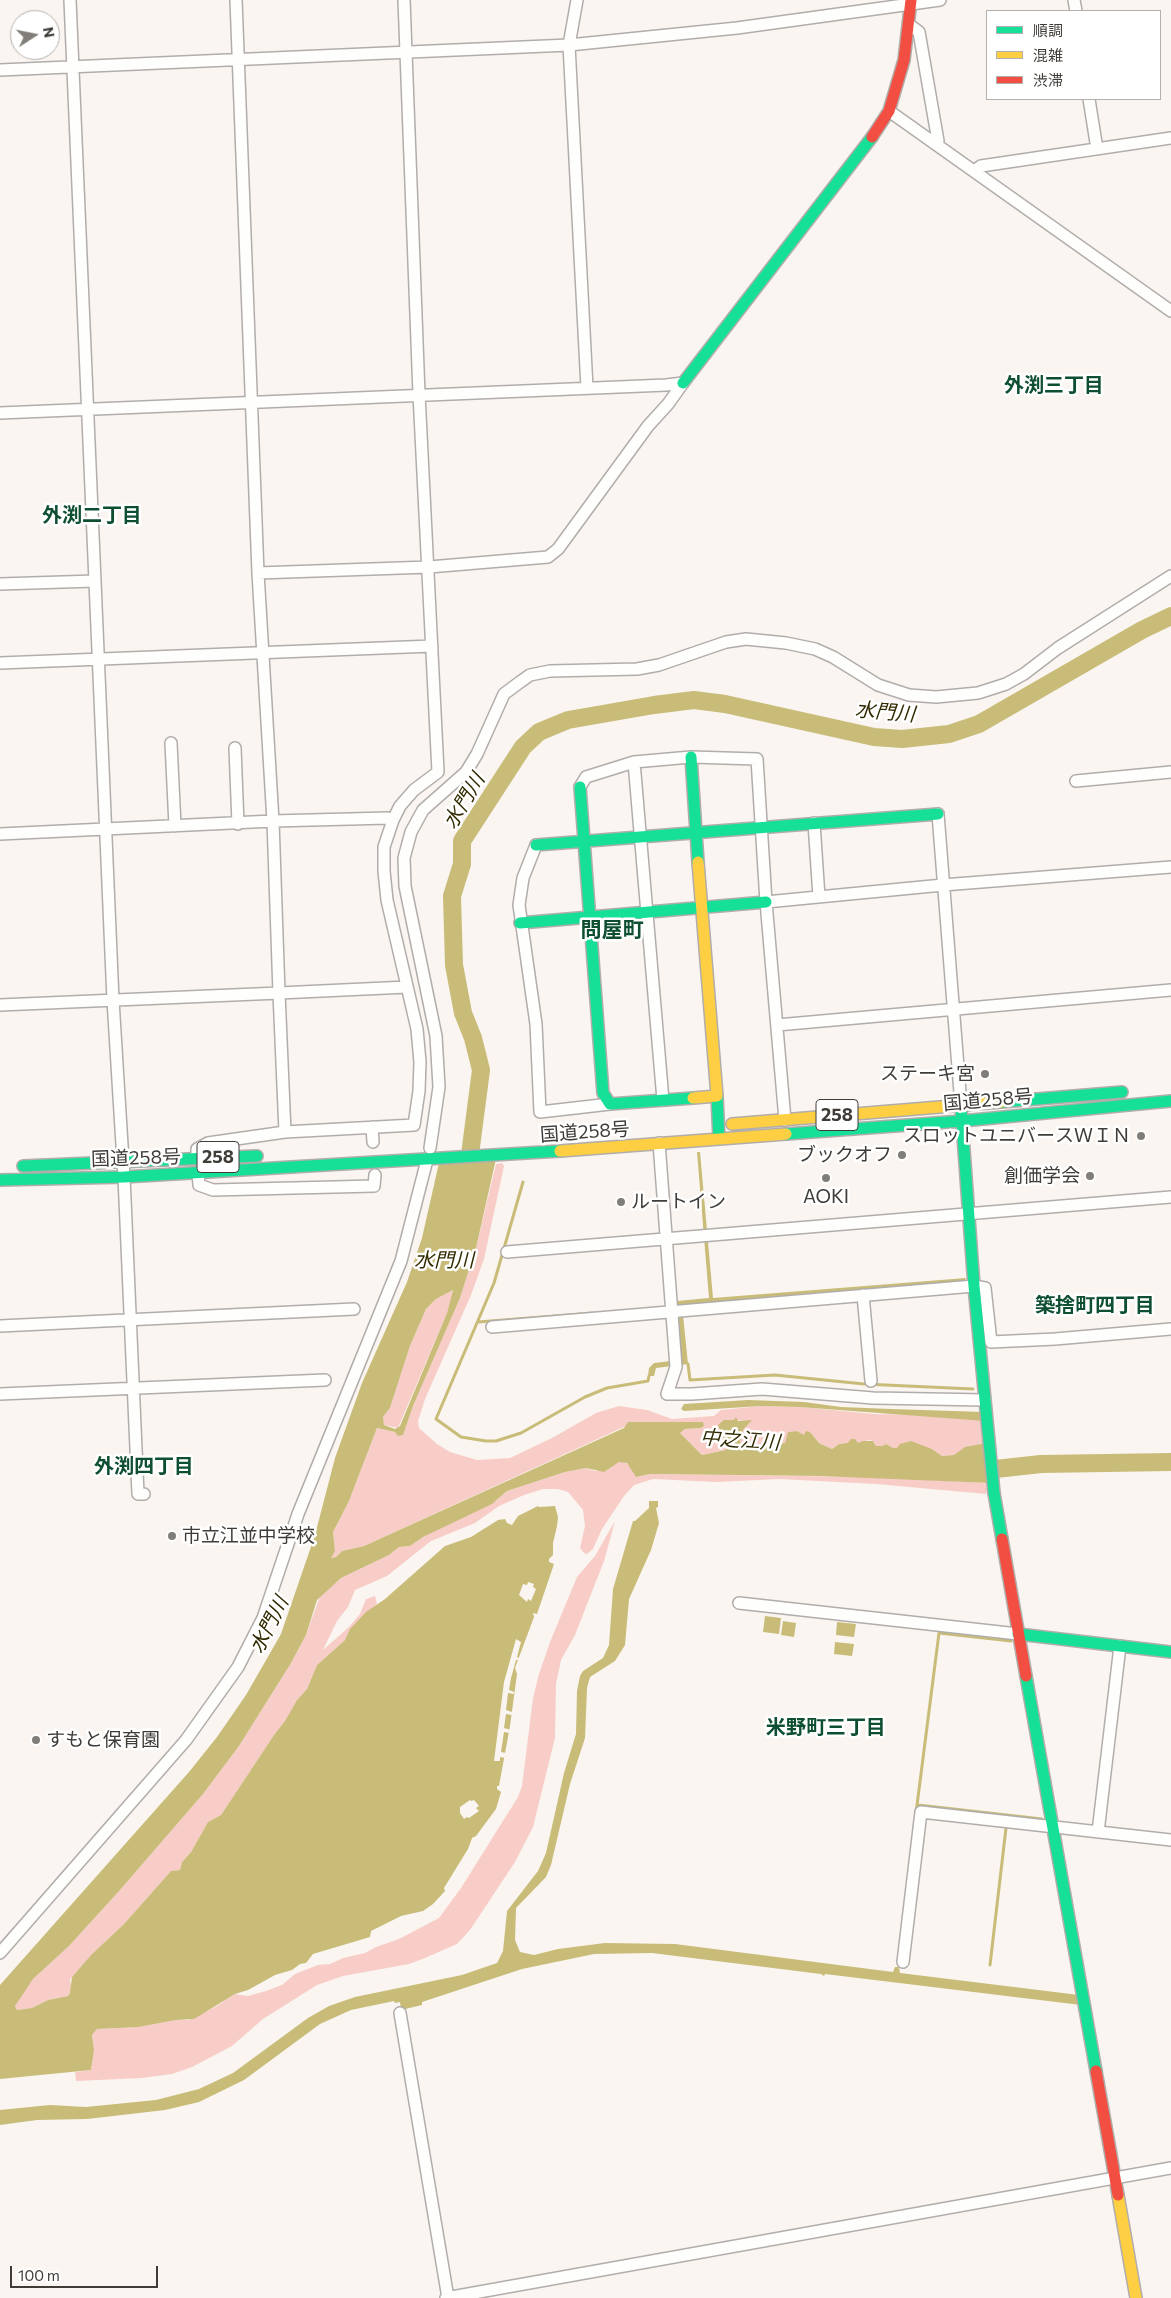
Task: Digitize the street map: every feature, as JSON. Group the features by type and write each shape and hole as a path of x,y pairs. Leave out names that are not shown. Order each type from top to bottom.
{"main road":[{"path":"683,383 866,146 889,111 904,60 912,2"},
{"path":"691,757 700,907 717,1096 714,1126 718,1139"},
{"path":"580,787 603,1093 610,1104 717,1096"},
{"path":"536,845 938,814"},
{"path":"520,923 766,902"},
{"name":"国道258号","path":"714,1126 1133,1091"},
{"name":"国道258号","path":"0,1180 198,1173 432,1154 659,1144 962,1121 1171,1101"},
{"path":"961,1105 974,1286 994,1493 1136,2298"},
{"name":"国道258号","path":"504,1150 572,1138"},
{"name":"国道258号","path":"343,1152 432,1154"},
{"name":"国道258号","path":"10,1166 265,1156"},
{"path":"1018,1634 1171,1652"}],"street":[{"path":"70,0 113,1000 124,1177 138,1494 144,1494"},
{"path":"236,0 258,573 273,821 285,1132"},
{"path":"197,1158 197,1149 208,1142 285,1132 414,1125 419,1091 420,1062 416,1029 387,900 384,871 384,847 400,806 414,790 438,772 419,394 404,0"},
{"path":"576,0 569,45 587,388"},
{"path":"0,70 569,45 737,28 912,2 940,0"},
{"path":"910,25 919,32 938,141 936,144"},
{"path":"1089,100 1096,149"},
{"path":"889,111 1171,311"},
{"path":"974,170 981,166 1171,138"},
{"path":"0,413 683,383"},
{"path":"258,573 429,567 548,557 558,549 648,426 668,404 683,383"},
{"path":"0,1953 180,1747 208,1711 238,1667 263,1618 298,1514 401,1261 432,1154 439,1087 436,1036 405,886 404,858 411,832 423,810 466,772 477,754 504,694 530,675 550,671 637,670 659,665 726,642 746,639 786,643 816,649 833,657 878,685 909,695 936,698 978,693 1006,684 1018,677 1058,648 1171,576"},
{"path":"0,584 95,581"},
{"path":"0,663 432,646"},
{"path":"171,743 175,826"},
{"path":"235,748 238,824"},
{"path":"580,787 586,777 634,762 691,757 757,759 766,902 786,1120"},
{"path":"634,762 642,837 663,1100"},
{"path":"1076,781 1171,772"},
{"path":"938,814 961,1105"},
{"path":"0,834 273,821 388,818 393,820"},
{"path":"814,824 819,897"},
{"path":"536,845 523,878 519,905 520,923 536,1024 540,1112 610,1104"},
{"path":"766,902 943,885 1171,867"},
{"path":"0,1004 407,987"},
{"path":"777,1025 1171,990"},
{"path":"372,1127 373,1142"},
{"path":"659,1144 666,1240 678,1311 676,1362 667,1394 762,1389 873,1398 985,1403"},
{"path":"198,1173 199,1185 213,1190 374,1186 375,1175"},
{"path":"507,1252 1171,1197"},
{"path":"492,1327 974,1286 985,1288 991,1342 1055,1339 1171,1329"},
{"path":"864,1295 871,1381"},
{"path":"0,1326 354,1309"},
{"path":"0,1394 326,1380"},
{"path":"739,1603 1018,1634"},
{"path":"1098,1832 1120,1646"},
{"path":"902,1962 921,1812 1171,1840"},
{"path":"400,2013 447,2298 1171,2168"}],"shaded area":[{"path":"502,1163 504,1166 484,1259 471,1295 425,1399 418,1421 419,1428 437,1444 450,1452 477,1460 510,1458 552,1438 596,1413 619,1406 647,1410 672,1419 714,1416 721,1410 761,1406 981,1420 983,1444 972,1446 954,1455 942,1456 932,1449 893,1448 886,1444 876,1446 873,1441 869,1440 860,1443 839,1444 832,1449 819,1443 810,1432 804,1435 797,1431 789,1432 785,1443 747,1449 741,1447 740,1442 743,1430 751,1421 734,1420 726,1450 702,1455 680,1433 685,1429 701,1428 704,1426 626,1426 364,1546 342,1551 336,1557 330,1558 335,1551 333,1532 349,1501 377,1428 403,1434 413,1406 460,1298 476,1248 496,1164"},
{"path":"453,1290 447,1313 398,1428 384,1425 383,1417 390,1408 410,1346 426,1309 436,1299"},
{"path":"623,1461 630,1466 636,1477 650,1474 878,1477 986,1483 987,1491 986,1494 876,1484 779,1479 717,1482 653,1479 634,1485 624,1496 602,1529 593,1549 587,1554 580,1548 585,1526 583,1510 568,1492 558,1489 543,1489 524,1495 499,1506 475,1523 431,1541 387,1576 355,1590 348,1607 337,1621 323,1650 349,1627 360,1614 366,1599 375,1596 377,1604 351,1629 345,1640 317,1665 307,1689 297,1700 285,1722 274,1735 221,1815 208,1822 191,1852 182,1862 180,1870 171,1871 124,1924 91,1955 70,1980 72,1990 68,1996 48,2000 32,2008 17,2010 15,2006 17,2000 33,1979 69,1946 120,1890 203,1794 239,1746 291,1663 306,1635 320,1596 341,1578 389,1555 399,1547 410,1546 423,1537 497,1500 507,1491 565,1472 586,1468 595,1471 607,1470 614,1464"},
{"path":"615,1521 604,1561 575,1635 561,1660 556,1684 555,1738 533,1827 515,1862 470,1930 457,1944 409,1964 343,1976 317,1985 263,2019 232,2046 192,2067 172,2074 142,2078 76,2081 75,2072 91,2070 94,2050 92,2035 97,2029 139,2027 176,2020 189,2020 235,1994 248,1996 266,1991 282,1985 295,1974 318,1965 330,1964 343,1958 365,1953 399,1939 439,1918 461,1888 518,1797 522,1786 533,1698 550,1642 577,1577 595,1556"}],"water":[{"path":"498,1150 476,1248 460,1298 413,1406 403,1435 398,1436 395,1432 377,1428 349,1501 333,1532 335,1551 331,1558 336,1557 342,1551 364,1546 624,1428 628,1422 703,1422 704,1426 701,1428 685,1429 680,1433 702,1455 726,1450 727,1443 718,1425 724,1420 734,1420 736,1417 738,1421 752,1420 743,1430 740,1442 741,1447 747,1449 785,1443 788,1432 797,1431 804,1435 806,1431 810,1432 819,1443 832,1449 839,1444 848,1443 851,1439 855,1439 858,1443 873,1441 876,1446 886,1444 893,1448 911,1441 932,1449 942,1456 954,1455 965,1447 986,1443 990,1483 820,1476 650,1474 636,1477 627,1463 619,1462 604,1472 586,1468 565,1472 507,1491 492,1504 423,1537 410,1546 399,1547 389,1555 341,1578 317,1600 306,1635 291,1663 239,1746 203,1794 69,1946 33,1979 15,2006 17,2010 32,2008 48,2000 68,1996 72,1977 91,1955 124,1924 171,1871 180,1870 182,1862 191,1852 208,1822 221,1815 285,1721 297,1700 307,1689 317,1665 345,1640 350,1629 366,1612 385,1599 445,1546 471,1537 498,1520 505,1519 507,1523 512,1525 518,1516 538,1506 555,1506 558,1517 557,1526 553,1543 553,1555 549,1559 549,1562 554,1564 537,1614 533,1613 534,1617 515,1668 517,1674 510,1726 499,1786 497,1786 497,1789 501,1792 496,1809 476,1836 472,1838 468,1849 444,1888 445,1891 433,1904 423,1911 401,1916 371,1931 370,1937 313,1954 306,1963 275,1975 248,1990 235,1994 194,2019 176,2020 139,2027 97,2029 92,2035 94,2050 91,2070 0,2079 0,1985 189,1772 217,1737 246,1695 281,1634 315,1535 335,1458 362,1383 407,1282 422,1238 441,1154","holes":["453,1290 447,1313 400,1426 395,1429 384,1425 383,1417 390,1408 410,1346 426,1309 436,1299"]},
{"path":"697,1152 700,1152 713,1298 966,1278 964,1282 684,1305 683,1315 688,1364 656,1368 654,1376 648,1376 649,1368 654,1363 680,1360 677,1301 709,1298"},
{"path":"748,1400 804,1402 841,1407 984,1412 985,1421 799,1407 761,1406 684,1411 681,1409 684,1404"},
{"path":"649,1501 658,1501 658,1507 656,1508 659,1523 651,1550 629,1599 625,1645 615,1661 590,1677 587,1688 585,1738 570,1784 551,1865 546,1877 516,1908 515,1940 520,1952 534,1955 558,1949 605,1943 675,1944 893,1972 895,1967 899,1967 900,1973 1079,1995 1081,2005 825,1974 824,1976 821,1974 652,1953 594,1954 522,1969 422,2002 422,2005 401,2010 400,2002 395,2003 394,2001 351,2010 320,2024 244,2080 199,2102 165,2110 87,2119 37,2120 0,2125 0,2110 50,2105 86,2107 156,2100 199,2089 233,2073 308,2018 329,2006 355,1997 462,1975 497,1963 503,1951 507,1911 538,1871 546,1853 564,1773 576,1734 577,1691 580,1676 583,1671 603,1658 609,1645 613,1589 633,1521 649,1508"},
{"path":"765,1616 781,1618 779,1634 763,1632"},
{"path":"783,1621 796,1623 794,1637 781,1635"},
{"path":"837,1622 856,1624 854,1637 836,1635"},
{"path":"835,1642 854,1644 852,1656 834,1654"}],"pier":[{"path":"528,1582 534,1584 533,1587 536,1589 531,1601 528,1599 527,1602 519,1595 523,1584 527,1585"},
{"path":"516,1639 521,1642 517,1657 519,1658 516,1660 509,1690 514,1692 514,1694 508,1693 506,1710 512,1712 512,1715 506,1714 504,1728 511,1730 510,1733 504,1732 501,1752 506,1753 506,1758 500,1757 500,1761 494,1761 504,1682"},
{"path":"470,1800 474,1800 479,1806 476,1808 479,1811 464,1819 460,1813 460,1807"}],"waterway":[{"name":"水門川","path":"468,1170 481,1070 473,1038 463,1013 454,965 452,896 462,864 462,841 523,747 539,732 568,720 694,700 725,704 874,737 902,739 949,734 979,724 1142,630 1171,616"},
{"path":"523,1182 494,1283 436,1419 461,1437 496,1441 521,1433 585,1397 607,1388 648,1381 649,1376"},
{"path":"478,1322 593,1313"},
{"path":"688,1364 690,1380 775,1375 864,1384 973,1389"},
{"name":"中之江川","path":"977,1471 1041,1464 1171,1462"},
{"path":"916,1813 939,1633 1011,1641"},
{"path":"918,1805 1042,1819"},
{"path":"990,1965 1006,1828"}],"traffic: fast":[{"path":"683,383 872,137"},
{"path":"691,757 698,862"},
{"path":"580,787 603,1093 610,1104 693,1098"},
{"path":"536,845 938,814"},
{"path":"520,923 766,902"},
{"path":"1001,1102 1122,1092"},
{"path":"717,1096 719,1139"},
{"path":"786,1134 962,1121 1171,1101"},
{"path":"961,1109 974,1286 994,1493 1002,1539"},
{"path":"0,1180 124,1177 560,1151"},
{"path":"23,1166 257,1156"},
{"path":"1018,1634 1171,1652"},
{"path":"1026,1676 1096,2071"}],"traffic: slow":[{"path":"693,1098 717,1096 698,862"},
{"path":"732,1124 1001,1102"},
{"path":"560,1151 786,1134"},
{"path":"1118,2195 1136,2298"}],"traffic: jam":[{"path":"872,137 889,111 904,60 911,0"},
{"path":"1002,1539 1026,1676"},
{"path":"1096,2071 1118,2195"}],"place":[{"name":"ステーキ宮","path":"985,1074"},
{"name":"スロットユニバースＷＩＮ","path":"1141,1136"},
{"name":"ブックオフ","path":"902,1155"},
{"name":"創価学会","path":"1090,1176"},
{"name":"AOKI","path":"826,1178"},
{"name":"ルートイン","path":"621,1202"},
{"name":"市立江並中学校","path":"172,1536"},
{"name":"すもと保育園","path":"36,1740"}],"district":[{"name":"外渕三丁目","path":"1054,385"},
{"name":"外渕二丁目","path":"92,515"},
{"name":"問屋町","path":"612,930"},
{"name":"築捨町四丁目","path":"1095,1305"},
{"name":"外渕四丁目","path":"144,1466"},
{"name":"米野町三丁目","path":"826,1727"}]}
